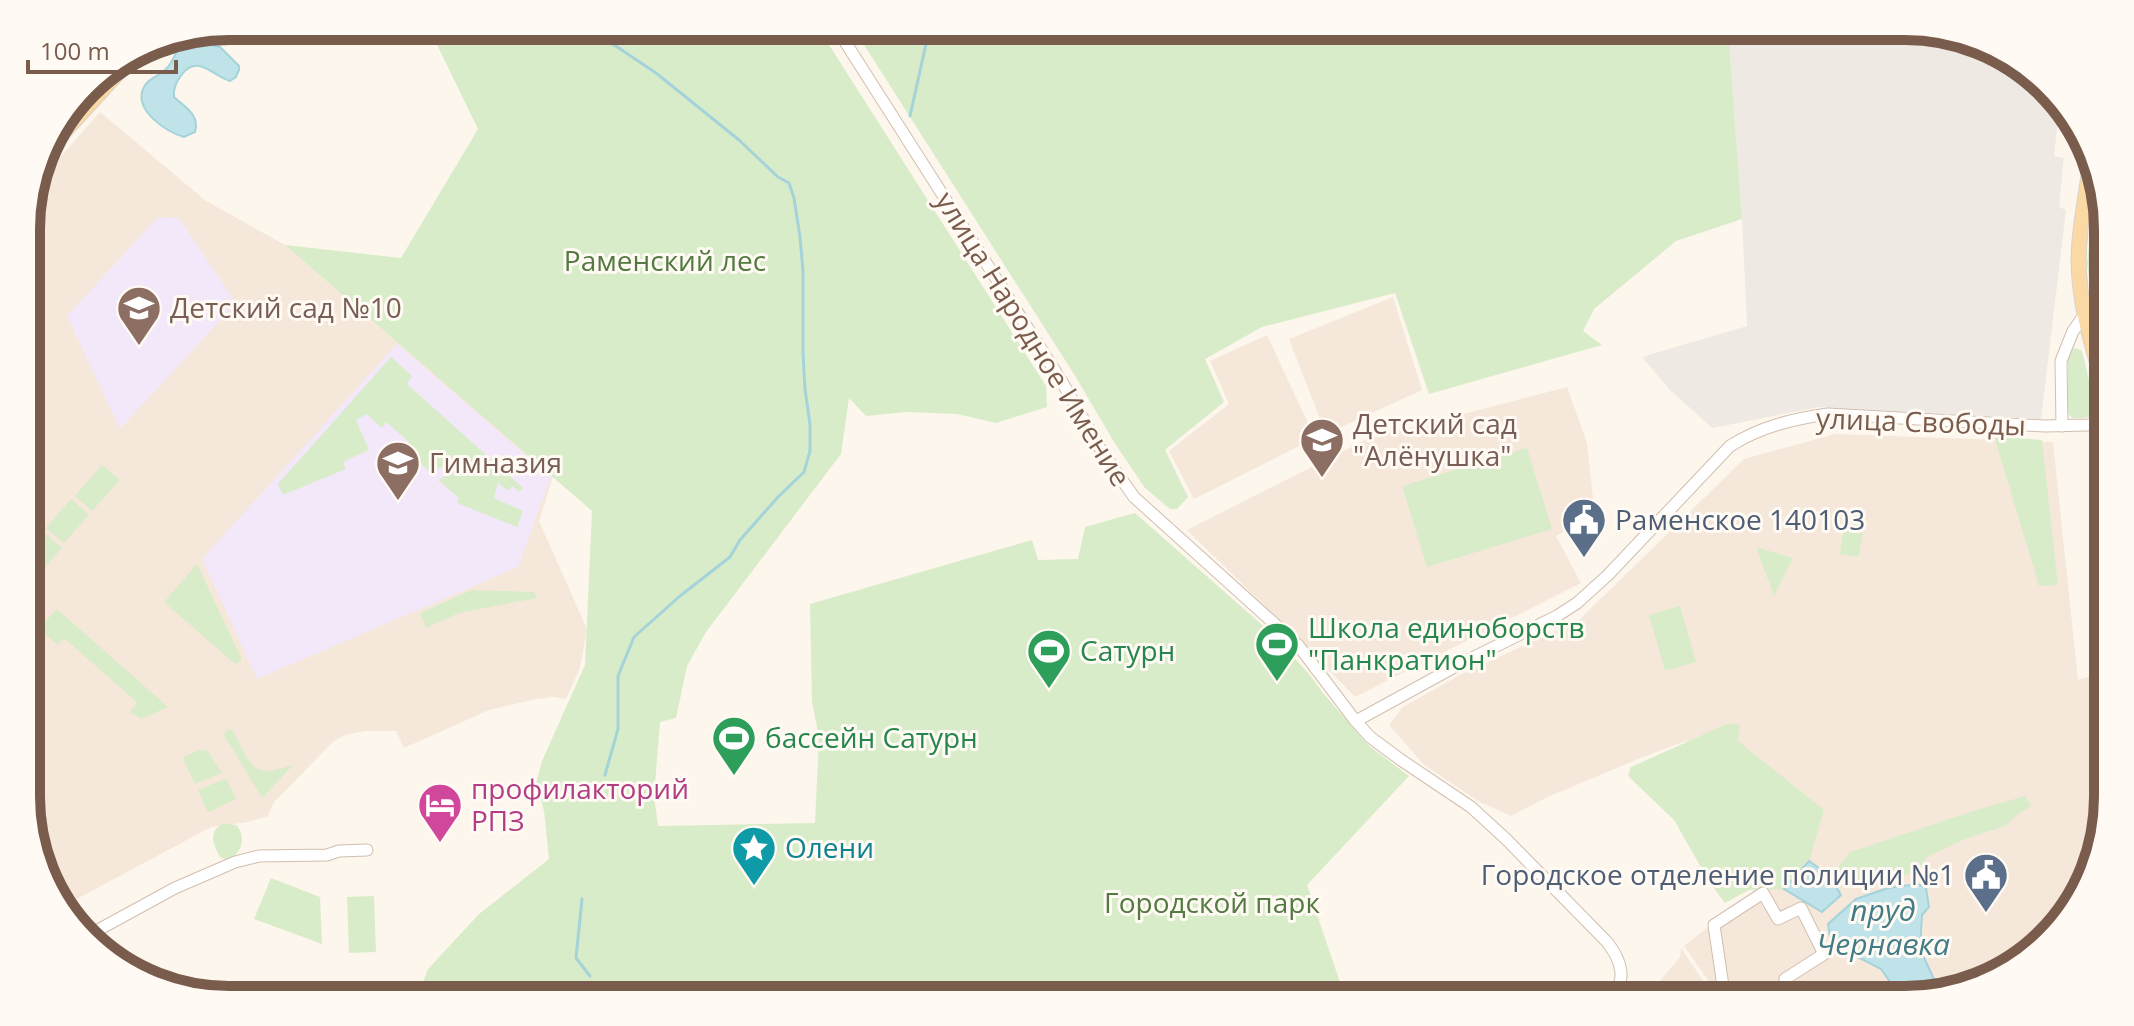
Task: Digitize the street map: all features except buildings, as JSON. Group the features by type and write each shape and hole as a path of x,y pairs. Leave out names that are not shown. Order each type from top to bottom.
{"main road":[{"path":"75,120 108,84"},
{"path":"2088,180 2079,250 2085,314 2094,347"}],"street":[{"name":"улица Народное Имение","path":"844,40 1062,382 1101,450 1134,497 1298,645 1370,737 1471,807 1506,839 1617,955 1623,976 1619,986"},
{"path":"2062,426 2061,361 2073,331 2085,314"},
{"name":"улица Свободы","path":"1356,721 1577,603 1608,575 1730,446 1768,426 1828,414 2062,426 2094,424"},
{"path":"95,931 175,888 235,862 259,856 327,855 339,851 367,850"},
{"path":"1723,986 1714,925 1763,893 1778,919 1801,908 1824,954 1785,979 1787,986"}],"shaded area":[{"path":"1729,40 1917,40 1954,46 1977,54 2020,79 2039,95 2058,119 2054,156 2064,158 2059,207 2066,210 2041,419 1819,407 1712,428 1669,389 1642,357 1747,326"},
{"path":"100,112 206,201 285,245 553,477 539,521 587,629 580,668 566,699 536,699 489,710 404,748 396,731 365,731 345,735 334,741 274,802 268,816 211,827 72,902 54,869 46,846 40,797 40,217 50,169"},
{"name":"Детский сад №10","path":"158,217 179,218 236,303 120,429 67,316"},
{"path":"1393,297 1422,390 1326,434 1289,339"},
{"path":"1267,335 1315,438 1194,499 1169,451 1229,404 1210,361"},
{"name":"Гимназия","path":"397,344 551,477 518,567 257,679 202,559"},
{"path":"1567,387 1587,443 1595,516 1556,536 1581,583 1355,697 1187,530 1367,439"},
{"path":"1835,434 2053,442 2078,680 2094,675 2092,821 2080,869 2055,912 2020,947 1988,966 1966,976 1917,986 1712,986 1684,946 1756,889 1786,833 1686,741 1548,797 1511,816 1478,801 1423,764 1389,725 1403,707 1458,676 1579,620 1744,459"},
{"path":"1681,948 1707,986 1656,986 1680,957"}],"green space":[{"path":"435,40 826,40 1046,386 1047,407 996,423 957,414 907,412 866,416 849,398 841,454 706,632 687,666 676,718 660,722 654,796 658,826 815,823 819,737 812,702 810,604 1032,540 1038,560 1078,559 1085,527 1135,513 1270,632 1368,745 1409,776 1307,885 1341,986 421,986 428,969 479,914 549,859 544,811 536,783 542,761 585,665 592,511 285,245 401,258 478,129"},
{"path":"861,40 1729,40 1742,219 1676,241 1594,309 1583,331 1602,345 1429,394 1395,293 1262,327 1205,359 1224,402 1165,450 1188,497 1177,509 1170,509 1145,488"},
{"path":"2090,238 2094,239 2094,310 2087,263"},
{"path":"2072,349 2082,351 2094,401 2094,412 2089,417 2072,418 2068,413 2068,355"},
{"path":"391,357 412,376 407,384 523,488 519,492 512,486 508,491 498,483 494,498 523,511 517,527 457,503 459,498 438,480 453,472 445,465 431,473 403,447 409,442 386,422 382,428 367,414 356,420 369,450 343,462 346,469 283,495 278,484"},
{"path":"1994,436 2042,440 2058,585 2039,586"},
{"path":"1527,448 1552,529 1427,567 1402,486"},
{"path":"102,465 120,480 92,511 75,496"},
{"path":"71,499 89,515 64,543 46,528"},
{"path":"1846,511 1865,514 1859,557 1840,554"},
{"path":"40,529 62,548 40,573"},
{"path":"1756,547 1793,558 1774,596"},
{"path":"197,564 242,660 235,664 164,602"},
{"path":"472,590 534,592 537,598 459,613 426,628 420,613"},
{"path":"1680,606 1696,662 1665,671 1649,615"},
{"path":"57,609 168,707 141,719 130,712 137,702 64,638 58,645 40,627"},
{"path":"1727,724 1740,725 1738,741 1824,810 1809,861 1784,889 1749,890 1725,903 1674,820 1628,776 1631,767"},
{"path":"227,729 233,731 254,767 268,771 293,765 262,798 224,735"},
{"path":"199,750 208,751 222,773 195,784 183,759"},
{"path":"224,779 236,799 209,812 198,790"},
{"path":"2025,796 2031,806 2005,826 1965,839 1927,857 1919,869 1878,886 1850,880 1838,867 1850,852"},
{"path":"223,823 236,825 242,840 240,849 228,860 220,857 213,838 215,830"},
{"path":"271,878 320,897 322,944 254,919"},
{"path":"374,896 376,952 349,953 347,897"}],"water":[{"path":"204,42 220,47 239,66 236,77 230,81 200,66 183,73 176,84 174,97 196,121 195,132 184,137 154,119 141,97 145,85 172,61 179,47"},
{"name":"пруд Чернавка","path":"1809,861 1830,876 1841,895 1822,912 1784,889"},
{"name":"пруд Чернавка","path":"1918,884 1926,888 1929,907 1922,915 1920,949 1936,983 1893,986 1881,969 1856,956 1832,949 1828,924 1856,899 1888,888"}],"waterway":[{"path":"605,775 618,729 618,676 634,637 730,557 740,540 804,472 810,451 803,353 803,271 794,198 789,183 656,73 607,40"},
{"path":"910,116 927,40"},
{"path":"582,899 576,958 590,976"}],"place":[{"name":"Детский сад №10","path":"139,347"},
{"name":"Детский сад \"Алёнушка\"","path":"1322,479"},
{"name":"Гимназия","path":"398,502"},
{"name":"Раменское 140103","path":"1584,559"},
{"name":"Школа единоборств \"Панкратион\"","path":"1277,683"},
{"name":"Сатурн","path":"1049,690"},
{"name":"бассейн Сатурн","path":"734,777"},
{"name":"профилакторий РПЗ","path":"440,844"},
{"name":"Олени","path":"754,887"},
{"name":"Городское отделение полиции №1","path":"1986,914"}],"park label":[{"name":"Раменский лес","path":"665,261"},
{"name":"Городской парк","path":"1212,903"}]}
